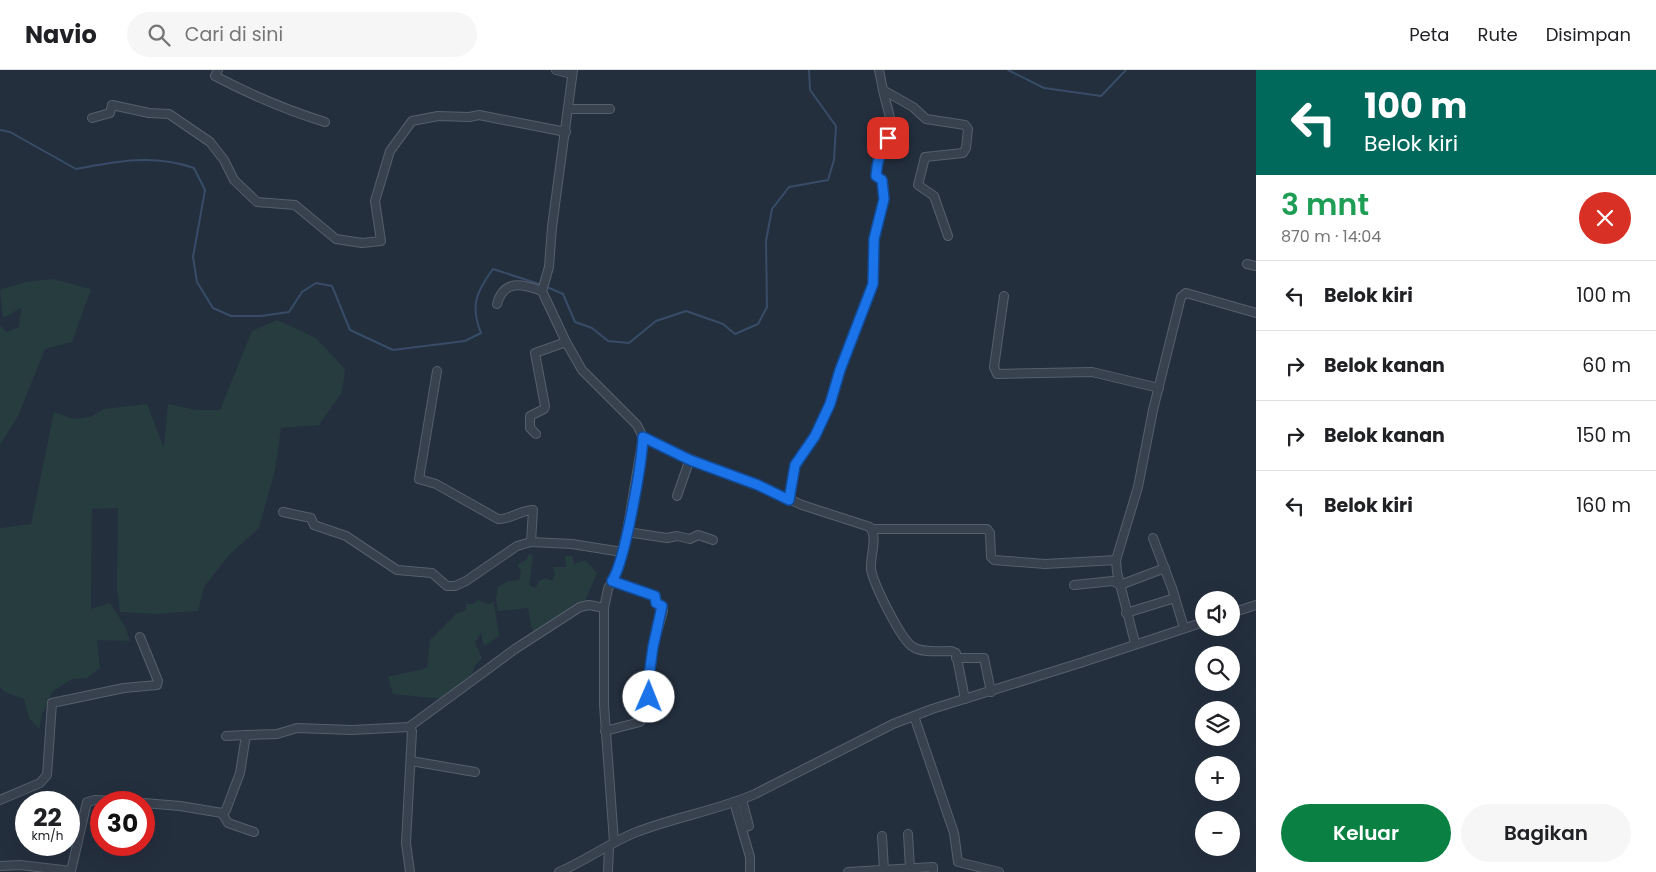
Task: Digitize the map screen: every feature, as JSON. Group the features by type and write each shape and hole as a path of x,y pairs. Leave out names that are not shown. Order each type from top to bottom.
{"street":[{"path":"218,70 215,76 254,96 292,112 325,122"},
{"path":"556,70 573,72 552,227 549,267 542,290 566,342 587,376 637,425 643,437 627,532 618,568 604,608 605,731 612,844 608,872"},
{"path":"789,500 795,465 815,436 830,404 840,370 874,281 874,239 884,199 882,180 876,176 883,146 891,132 879,70"},
{"path":"883,90 913,107 926,119 964,126 968,129 966,148 962,153 925,158 918,185 934,196 948,236"},
{"path":"92,118 110,113 112,105 149,113 169,114 210,142 224,160 234,180 258,202 295,205 336,239 362,243 381,241 375,201 390,152 412,121 438,116 469,117 479,115 566,132"},
{"path":"568,109 610,109"},
{"path":"1247,264 1256,266"},
{"path":"497,304 501,292 507,287 523,286 542,290"},
{"path":"1135,644 1126,613 1116,560 1138,487 1159,388 1183,294 1256,312"},
{"path":"1004,296 994,367 997,374 1092,372 1159,388"},
{"path":"536,434 530,428 530,416 544,409 545,406 535,354 566,342"},
{"path":"437,371 419,479 436,484 498,519 533,510 532,542"},
{"path":"643,437 690,460 758,485 789,500 872,529 987,529 990,533 990,557 994,560 1045,564 1116,560"},
{"path":"677,496 690,460"},
{"path":"283,512 311,518 314,525 346,536 396,570 432,573 447,586 455,586 466,581 517,546 532,542 572,544 622,552"},
{"path":"872,529 874,536 871,562 873,576 884,601 908,643 919,650 951,651 956,654 965,699"},
{"path":"627,532 667,538 677,536 690,539 698,535 712,540"},
{"path":"1152,538 1165,568 1184,628"},
{"path":"1074,586 1114,582 1120,585 1165,568"},
{"path":"605,731 640,722 641,716 649,715 648,683 653,647 663,611 661,605 656,603 655,596 612,581"},
{"path":"1126,613 1175,598"},
{"path":"226,736 277,734 297,728 352,730 409,727 515,649 580,607 589,605 604,608"},
{"path":"1240,610 1256,605"},
{"path":"559,872 612,844 660,823 738,801 862,739 914,716 1195,625"},
{"path":"0,800 40,783 47,774 52,703 124,688 157,685 158,681 140,637"},
{"path":"956,658 984,658 990,692"},
{"path":"914,716 954,833 958,862 999,872"},
{"path":"409,727 412,731 406,843 410,872"},
{"path":"222,813 226,810 240,773 246,734"},
{"path":"411,761 475,772"},
{"path":"0,866 20,865 71,871 87,802 90,801"},
{"path":"738,801 749,826 742,828 750,857 750,872"},
{"path":"155,805 189,807 222,813 228,823 254,832"},
{"path":"908,834 910,868"},
{"path":"882,836 884,870"},
{"path":"848,872 933,867 933,872"}],"green space":[{"path":"53,279 91,289 72,342 45,349 18,416 0,445 0,325 6,332 19,327 21,308 3,318 0,290 25,282"},
{"path":"277,320 316,338 345,369 342,392 319,425 281,428 275,470 259,528 229,555 204,587 198,611 155,614 120,612 117,586 118,508 92,509 91,609 110,603 125,627 130,641 97,640 100,668 87,678 72,679 53,691 42,714 39,729 29,718 24,699 5,692 0,687 0,528 31,524 54,412 73,419 90,417 104,409 147,404 164,448 168,404 196,410 220,410 252,331"},
{"path":"530,553 533,557 529,585 535,588 539,581 546,578 552,581 555,574 553,567 566,567 565,556 572,556 574,564 585,560 597,573 585,601 591,603 533,635 528,608 498,611 496,599 498,587 508,581 519,580 521,570 517,565 526,560"},
{"path":"478,600 487,604 494,602 499,636 484,646 481,633 475,642 482,658 475,666 472,674 442,699 393,694 388,677 427,668 430,640 456,614 466,610 466,604 473,604"}],"waterway":[{"path":"547,287 563,294 575,322 592,328 608,341 629,343 656,321 686,311 723,324 735,334 758,324 767,307 766,241 772,209 789,187 828,180 834,160 836,126 810,90 809,70"},
{"path":"1008,70 1044,88 1101,96 1126,70"},
{"path":"0,130 10,132 76,169 135,160 164,161 194,168 205,190 193,257 197,282 213,308 231,316 261,316 289,312 302,292 316,283 332,286 350,330 393,350 465,341 481,333 476,315 476,300 482,285 493,269 542,285"}],"route":[{"path":"649,697 648,683 653,647 663,611 662,606 656,603 657,598 655,596 612,581 618,568 625,542 643,437 690,460 758,485 789,500 797,459 812,441 830,404 840,370 873,284 874,239 884,203 882,180 876,176 883,146 888,138"}]}
